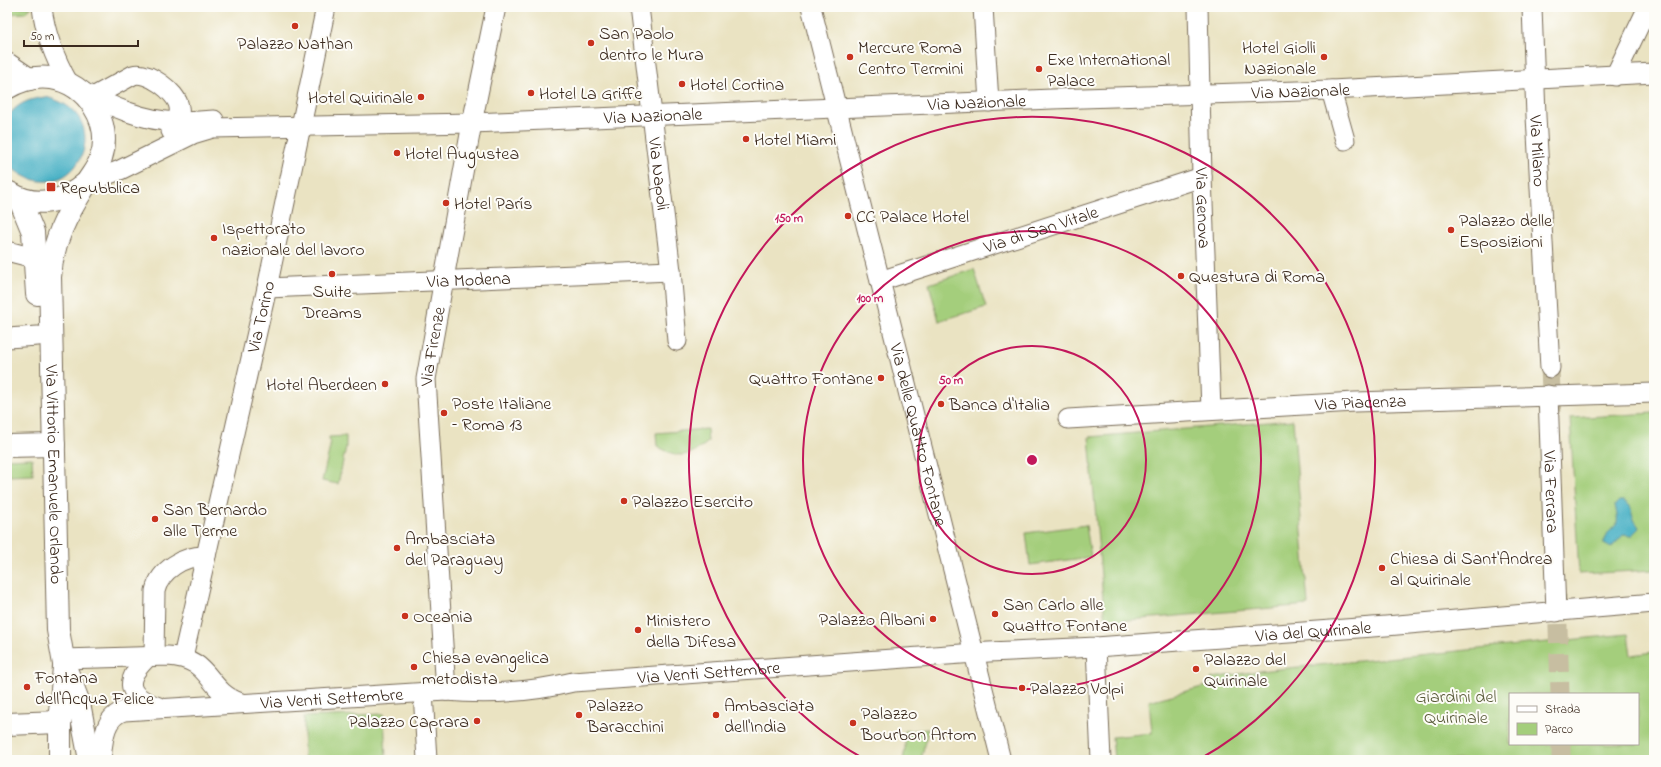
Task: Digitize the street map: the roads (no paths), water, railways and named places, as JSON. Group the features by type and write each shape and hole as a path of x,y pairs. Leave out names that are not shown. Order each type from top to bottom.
{"main road":[{"path":"14,72 45,78 79,90 93,105 102,126 104,142 102,157 56,238 50,267 43,286"},
{"path":"13,194 35,201 56,200 69,196 86,183"},
{"path":"13,194 31,225 34,258 43,286"},
{"name":"Via Vittorio Emanuele Orlando","path":"43,286 38,336 48,445"},
{"name":"Via Vittorio Emanuele Orlando","path":"43,286 48,445 58,610 63,661"},
{"path":"7,446 48,445"},
{"path":"60,760 59,722 63,661"},
{"path":"63,661 79,703 90,760"},
{"path":"7,724 59,722"}],"street":[{"path":"42,7 46,32 51,48 79,90 135,114 213,129"},
{"name":"Via Torino","path":"183,657 267,288 326,7"},
{"name":"Via Firenze","path":"446,691 426,386 427,372 445,280 472,123 496,7"},
{"name":"Via Napoli","path":"639,7 671,271 677,341"},
{"name":"Via delle Quattro Fontane","path":"811,7 1001,760"},
{"path":"983,7 989,102"},
{"name":"Via Genova","path":"1198,7 1202,177 1211,410"},
{"name":"Via Milano","path":"1532,7 1534,80 1550,368"},
{"path":"1615,76 1648,7"},
{"path":"1636,33 1654,27"},
{"name":"Via Nazionale","path":"213,129 265,126 300,128 472,123 1331,90 1654,73"},
{"path":"79,90 133,75 142,74 158,83 176,99 180,112 177,122 158,150"},
{"path":"1331,90 1345,140"},
{"path":"86,183 120,170 158,150 198,132 213,129"},
{"name":"Via di San Vitale","path":"880,281 1202,177"},
{"path":"7,251 34,258"},
{"name":"Via Modena","path":"267,288 671,271"},
{"path":"7,338 38,336"},
{"name":"Via Piacenza","path":"1068,419 1355,402 1654,393"},
{"name":"Via Ferrara","path":"1548,395 1556,612"},
{"path":"206,556 194,556 185,560 164,572 157,584 155,591 151,656 134,673 131,688 132,692 140,698 167,708 188,703 196,698 203,690 207,675"},
{"name":"Via del Quirinale","path":"973,653 1096,647 1556,612 1654,603"},
{"path":"1096,647 1101,760"},
{"name":"Via Venti Settembre","path":"101,760 106,728 112,718 118,714 130,710 423,692 446,691 478,693 527,690 574,682 973,653"},
{"path":"63,661 100,657 183,657 198,664 222,693 241,703"},
{"path":"423,692 427,760"}],"water":[{"path":"45,97 66,105 79,119 85,134 83,151 76,165 64,176 48,181 28,178 16,171 8,163 6,152 7,118 14,109 23,103 33,99"},
{"path":"1619,501 1623,501 1629,505 1634,520 1639,528 1631,536 1623,535 1611,548 1604,544 1604,540 1606,535 1617,523 1615,505"}],"tunnel":[{"path":"1550,368 1552,412"},
{"path":"1557,595 1560,693"},
{"path":"1561,745 1561,760"}],"place":[{"name":"Palazzo Nathan","path":"295,26"},
{"name":"San Paolo dentro le Mura","path":"591,43"},
{"name":"Mercure Roma Centro Termini","path":"850,57"},
{"name":"Hotel Giolli Nazionale","path":"1324,57"},
{"name":"Exe International Palace","path":"1039,69"},
{"name":"Hotel Cortina","path":"682,84"},
{"name":"Hotel La Griffe","path":"531,93"},
{"name":"Hotel Quirinale","path":"421,97"},
{"name":"Hotel Miami","path":"746,139"},
{"name":"Hotel Augustea","path":"397,153"},
{"name":"Repubblica","path":"51,187"},
{"name":"Hotel París","path":"446,203"},
{"name":"CC Palace Hotel","path":"848,216"},
{"name":"Palazzo delle Esposizioni","path":"1451,230"},
{"name":"Ispettorato nazionale del lavoro","path":"214,238"},
{"name":"Suite Dreams","path":"332,274"},
{"name":"Questura di Roma","path":"1181,276"},
{"name":"Quattro Fontane","path":"881,378"},
{"name":"Hotel Aberdeen","path":"385,384"},
{"name":"Banca d'Italia","path":"941,404"},
{"name":"Poste Italiane – Roma 13","path":"444,413"},
{"name":"Palazzo Esercito","path":"624,501"},
{"name":"San Bernardo alle Terme","path":"155,519"},
{"name":"Ambasciata del Paraguay","path":"397,548"},
{"name":"Chiesa di Sant'Andrea al Quirinale","path":"1382,568"},
{"name":"San Carlo alle Quattro Fontane","path":"995,614"},
{"name":"Oceania","path":"405,616"},
{"name":"Palazzo Albani","path":"933,619"},
{"name":"Ministero della Difesa","path":"638,630"},
{"name":"Chiesa evangelica metodista","path":"414,667"},
{"name":"Palazzo del Quirinale","path":"1196,669"},
{"name":"Fontana dell'Acqua Felice","path":"27,687"},
{"name":"Palazzo Volpi","path":"1022,688"},
{"name":"Palazzo Baracchini","path":"579,715"},
{"name":"Ambasciata dell'India","path":"716,715"},
{"name":"Palazzo Caprara","path":"477,721"},
{"name":"Palazzo Bourbon Artom","path":"853,723"}],"park label":[{"name":"Giardini del Quirinale","path":"1456,706"}]}
